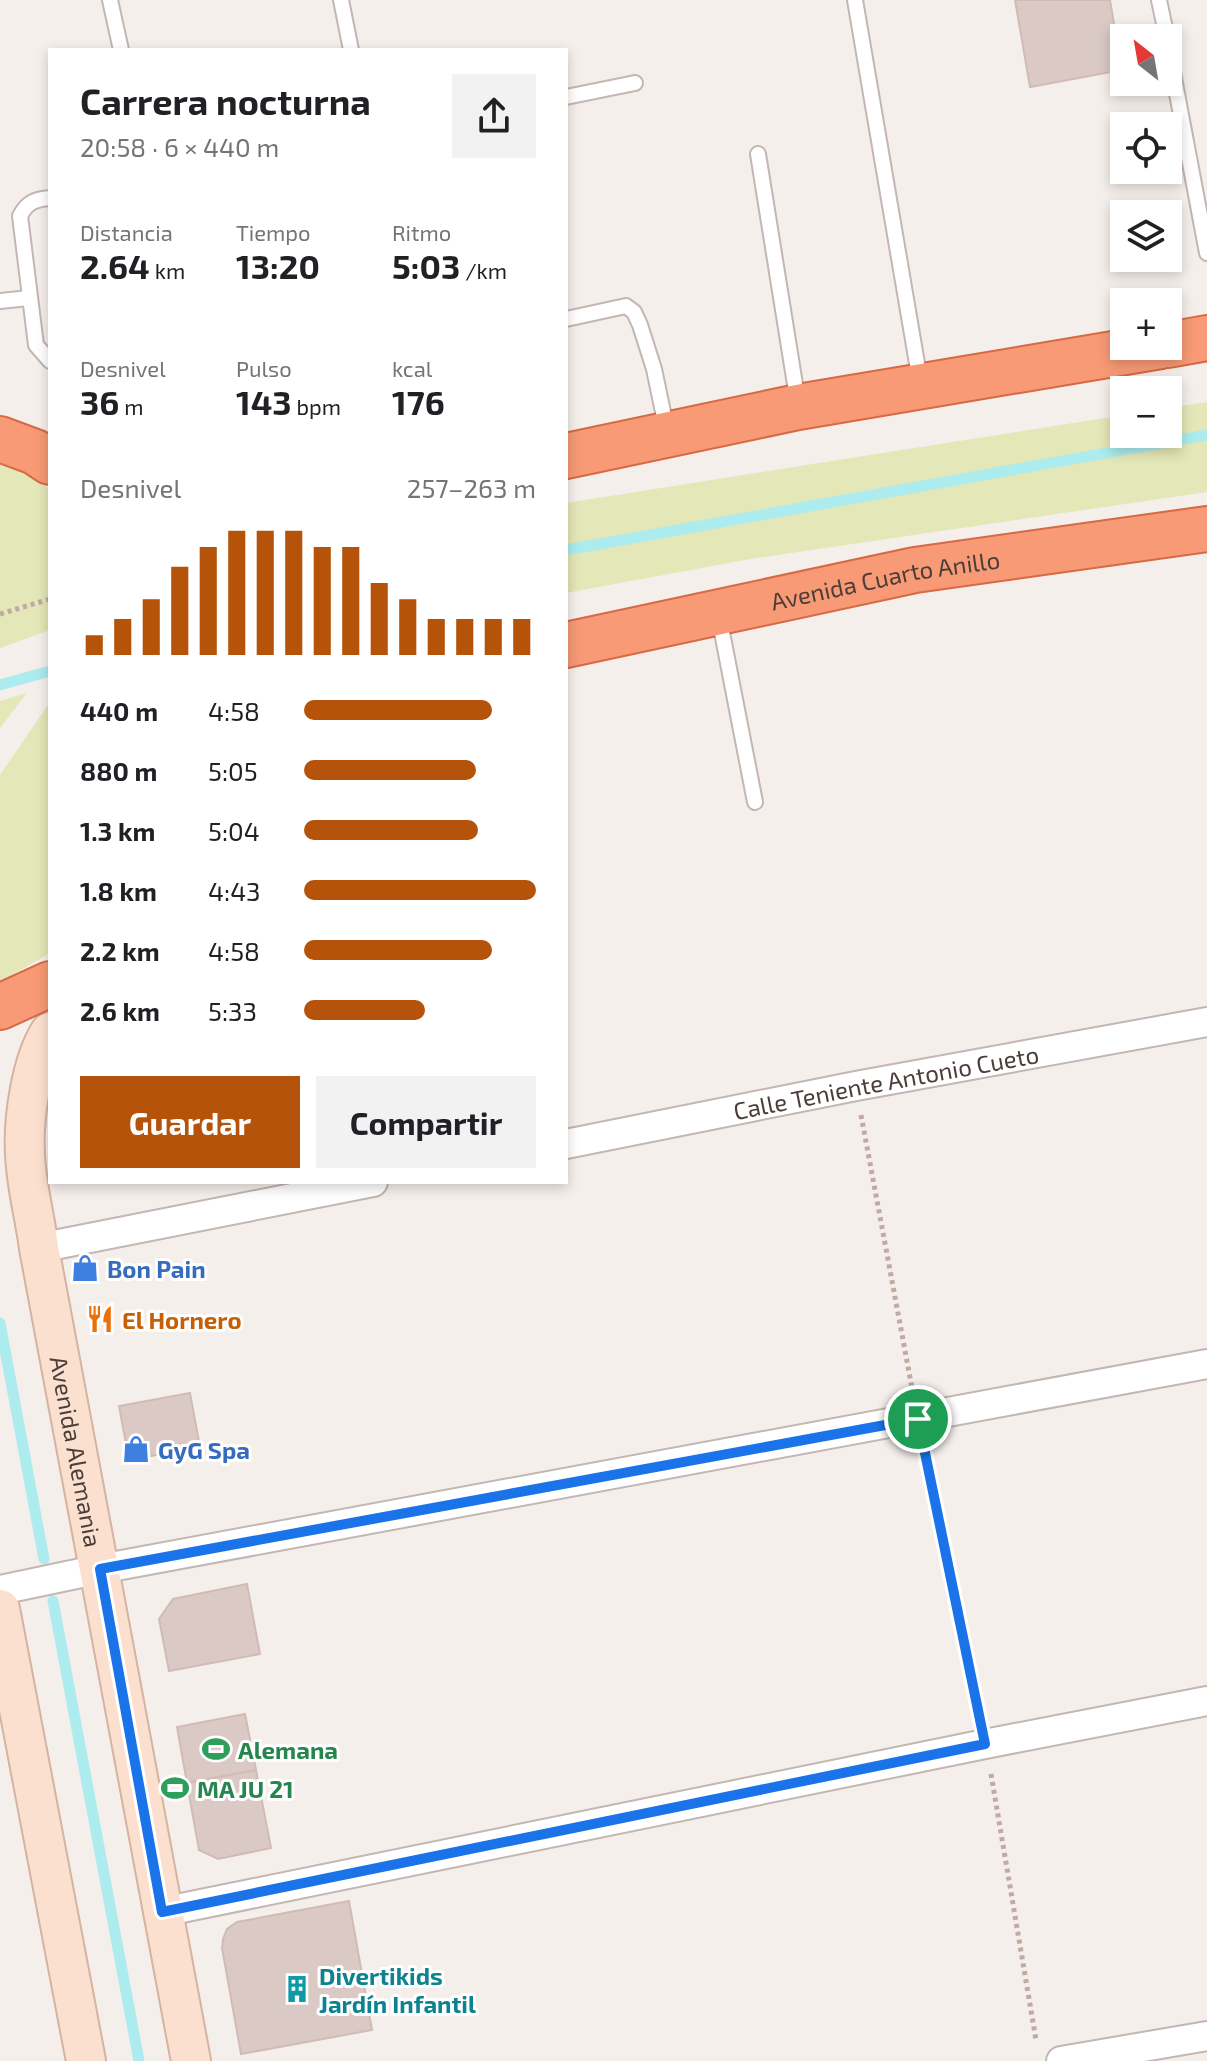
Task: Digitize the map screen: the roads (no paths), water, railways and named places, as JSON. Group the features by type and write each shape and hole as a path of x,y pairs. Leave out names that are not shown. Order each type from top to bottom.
{"highway":[{"path":"1182,342 1207,338"},
{"path":"568,456 798,407 1110,354"},
{"name":"Avenida Cuarto Anillo","path":"568,645 915,570 1207,529"},
{"path":"0,1007 48,985"}],"main road":[{"path":"0,421 28,451"},
{"name":"Avenida Alemania","path":"48,1035 43,1042 28,1094 25,1154 95,1570 191,2061"},
{"path":"3,1616 86,2061"}],"street":[{"name":"Calle Teniente Antonio Cueto","path":"568,1144 856,1086 1207,1022"},
{"path":"39,1248 363,1184"},
{"path":"3,1616 95,1570 1207,1364"},
{"path":"162,1912 1207,1701"},
{"path":"1049,2053 1207,2036"}],"lane":[{"path":"110,0 121,48"},
{"path":"341,0 351,48"},
{"path":"855,0 921,386"},
{"path":"1159,0 1164,24"},
{"path":"568,97 635,83"},
{"path":"1177,96 1207,253"},
{"path":"758,154 798,407"},
{"path":"48,198 35,199 20,216 36,345 48,359"},
{"path":"0,301 29,298"},
{"path":"568,319 626,306 634,312 654,369 668,434"},
{"path":"718,613 755,802"}],"waterway":[{"path":"568,550 1207,435"},
{"path":"0,685 48,672"},
{"path":"0,1323 44,1559"},
{"path":"53,1601 139,2061"}],"place":[{"name":"Bon Pain","path":"85,1268"},
{"name":"El Hornero","path":"100,1319"},
{"name":"GyG Spa","path":"136,1449"},
{"name":"Alemana","path":"216,1749"},
{"name":"MA JU 21","path":"175,1788"},
{"name":"Divertikids Jardín Infantil","path":"297,1989"}]}
